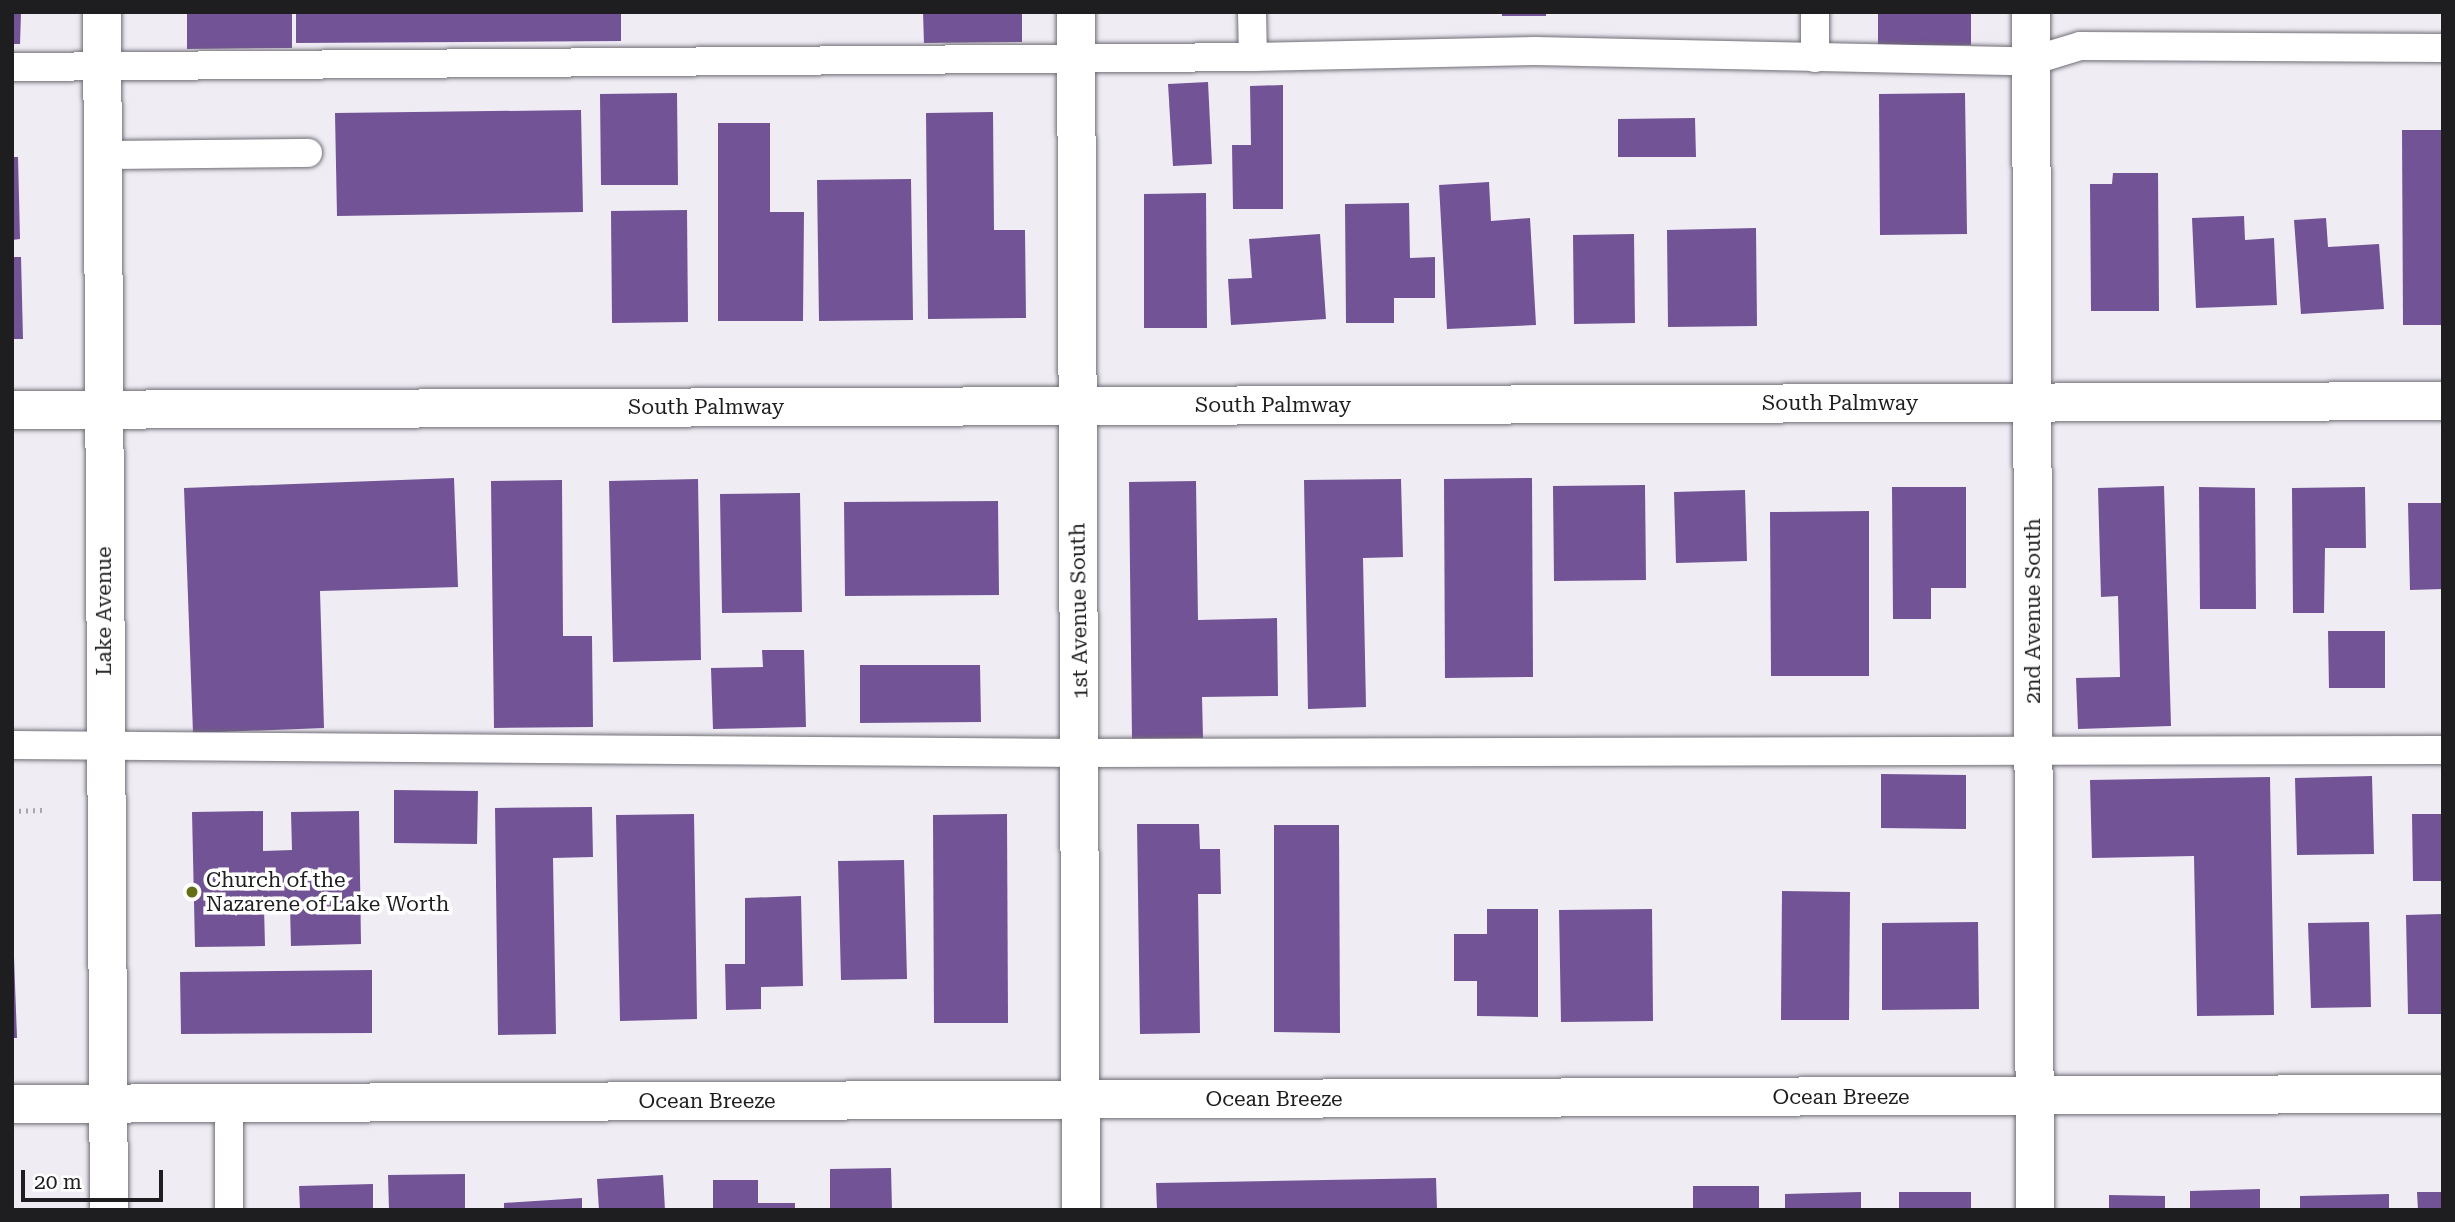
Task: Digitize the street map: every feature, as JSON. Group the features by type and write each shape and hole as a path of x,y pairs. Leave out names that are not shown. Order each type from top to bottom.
{"street":[{"name":"Lake Avenue","path":"102,12 106,1104 109,1210"},
{"name":"1st Avenue South","path":"1076,12 1080,1210"},
{"name":"2nd Avenue South","path":"2031,12 2035,1210"},
{"name":"South Palmway","path":"12,410 2443,401"},
{"name":"Ocean Breeze","path":"12,1104 2443,1094"}],"lane":[{"path":"1252,12 1253,57"},
{"path":"1815,12 1815,58"},
{"path":"12,67 1253,57 1535,51 2031,61 2080,46 2443,48"},
{"path":"102,155 308,153"},
{"path":"12,744 1080,753 2034,748 2443,750"},
{"path":"229,1102 229,1210"}],"path":[{"path":"12,811 47,810"}],"building":[{"path":"12,12 21,12 20,44 12,44"},
{"path":"187,12 292,12 292,48 187,49"},
{"path":"296,12 621,12 621,41 296,43"},
{"path":"923,12 1022,12 1022,42 924,43"},
{"path":"1502,12 1546,12 1546,16 1502,16"},
{"path":"1878,12 1971,12 1971,45 1878,45"},
{"path":"1208,82 1212,164 1173,166 1168,84"},
{"path":"1283,85 1283,209 1233,209 1232,145 1251,145 1250,86"},
{"path":"677,93 678,185 601,185 600,94"},
{"path":"1965,93 1967,234 1880,235 1879,94"},
{"path":"581,110 583,212 337,216 335,113"},
{"path":"993,112 994,230 1025,230 1026,318 928,319 926,113"},
{"path":"1695,118 1696,157 1618,157 1618,119"},
{"path":"718,123 770,123 770,212 804,212 803,321 718,321"},
{"path":"2402,130 2443,130 2443,325 2403,325"},
{"path":"12,157 18,157 20,239 12,240"},
{"path":"2113,173 2158,173 2159,311 2091,311 2090,184 2112,184"},
{"path":"911,179 913,320 819,321 817,180"},
{"path":"1489,182 1491,221 1530,218 1536,325 1447,329 1439,185"},
{"path":"1206,193 1207,328 1144,328 1144,194"},
{"path":"1409,203 1410,258 1435,257 1435,298 1394,298 1394,323 1346,323 1345,204"},
{"path":"687,210 688,322 612,323 611,211"},
{"path":"2244,216 2245,240 2274,238 2277,305 2196,308 2192,218"},
{"path":"2326,218 2328,247 2379,244 2384,309 2301,314 2294,220"},
{"path":"1756,228 1757,326 1668,327 1667,230"},
{"path":"1320,234 1326,319 1231,325 1228,279 1252,278 1249,239"},
{"path":"1634,234 1635,323 1574,324 1573,235"},
{"path":"12,257 21,257 23,339 12,339"},
{"path":"454,478 458,587 320,591 324,728 193,733 184,488"},
{"path":"1532,478 1533,677 1445,678 1444,479"},
{"path":"698,479 701,660 613,662 609,481"},
{"path":"1401,479 1403,557 1363,558 1366,707 1308,709 1304,480"},
{"path":"562,480 563,636 592,636 593,727 494,728 491,481"},
{"path":"1196,481 1198,620 1277,618 1278,696 1202,697 1203,738 1132,739 1129,482"},
{"path":"1645,485 1646,580 1554,581 1553,486"},
{"path":"2164,486 2171,726 2078,729 2076,678 2120,677 2118,596 2101,597 2098,488"},
{"path":"1892,487 1966,487 1966,588 1931,588 1931,619 1893,619"},
{"path":"2199,487 2255,488 2256,609 2200,609"},
{"path":"2365,487 2366,548 2325,548 2324,613 2293,613 2292,488"},
{"path":"1745,490 1747,561 1676,563 1674,492"},
{"path":"800,493 802,612 722,613 720,494"},
{"path":"998,501 999,595 845,596 844,502"},
{"path":"2408,503 2443,503 2443,589 2410,590"},
{"path":"1869,511 1869,676 1771,676 1770,512"},
{"path":"2328,631 2385,631 2385,688 2329,688"},
{"path":"762,650 804,650 806,727 713,729 711,668 763,667"},
{"path":"860,665 980,665 981,722 860,723"},
{"path":"1881,774 1966,775 1966,829 1881,828"},
{"path":"2372,776 2374,854 2297,855 2295,778"},
{"path":"2270,777 2274,1015 2197,1016 2194,856 2092,858 2090,780"},
{"path":"394,790 478,791 477,844 394,843"},
{"path":"592,807 593,857 553,858 556,1034 498,1035 495,808"},
{"path":"263,811 263,851 292,850 291,812 359,811 361,944 291,946 290,907 264,907 265,946 195,947 192,812"},
{"path":"694,814 697,1019 620,1021 616,815"},
{"path":"1007,814 1008,1023 934,1023 933,815"},
{"path":"2412,814 2443,814 2443,881 2413,881"},
{"path":"1137,824 1199,824 1200,849 1220,849 1221,894 1198,894 1200,1033 1140,1034"},
{"path":"1274,825 1339,825 1340,1033 1274,1032"},
{"path":"904,860 907,979 841,980 838,861"},
{"path":"1782,891 1850,892 1849,1020 1781,1020"},
{"path":"801,896 803,986 761,987 761,1009 726,1010 725,964 745,964 745,898"},
{"path":"1487,909 1538,909 1538,1017 1477,1016 1477,981 1454,981 1454,934 1487,934"},
{"path":"1652,909 1653,1021 1561,1022 1559,910"},
{"path":"2443,914 2443,1014 2408,1014 2406,915"},
{"path":"1978,922 1979,1009 1882,1010 1882,923"},
{"path":"2369,922 2371,1007 2311,1008 2308,923"},
{"path":"14,957 17,1038 12,1038"},
{"path":"372,970 372,1033 181,1034 180,972"},
{"path":"891,1168 892,1210 830,1210 830,1169"},
{"path":"465,1174 465,1210 389,1210 388,1175"},
{"path":"663,1175 665,1210 599,1210 597,1179"},
{"path":"1436,1178 1437,1210 1157,1210 1156,1183"},
{"path":"713,1180 758,1180 758,1203 795,1203 795,1210 713,1210"},
{"path":"373,1184 373,1210 300,1210 299,1186"},
{"path":"1693,1186 1759,1186 1759,1210 1693,1210"},
{"path":"2260,1189 2260,1210 2190,1210 2190,1191"},
{"path":"1861,1192 1861,1210 1785,1210 1785,1194"},
{"path":"1899,1192 1971,1192 1971,1210 1899,1210"},
{"path":"2417,1192 2443,1192 2443,1210 2418,1210"},
{"path":"2389,1194 2389,1210 2300,1210 2300,1196"},
{"path":"2109,1195 2165,1196 2165,1210 2109,1210"},
{"path":"582,1198 582,1210 504,1210 504,1203"}],"place":[{"name":"Church of the Nazarene of Lake Worth","path":"192,892"}]}
